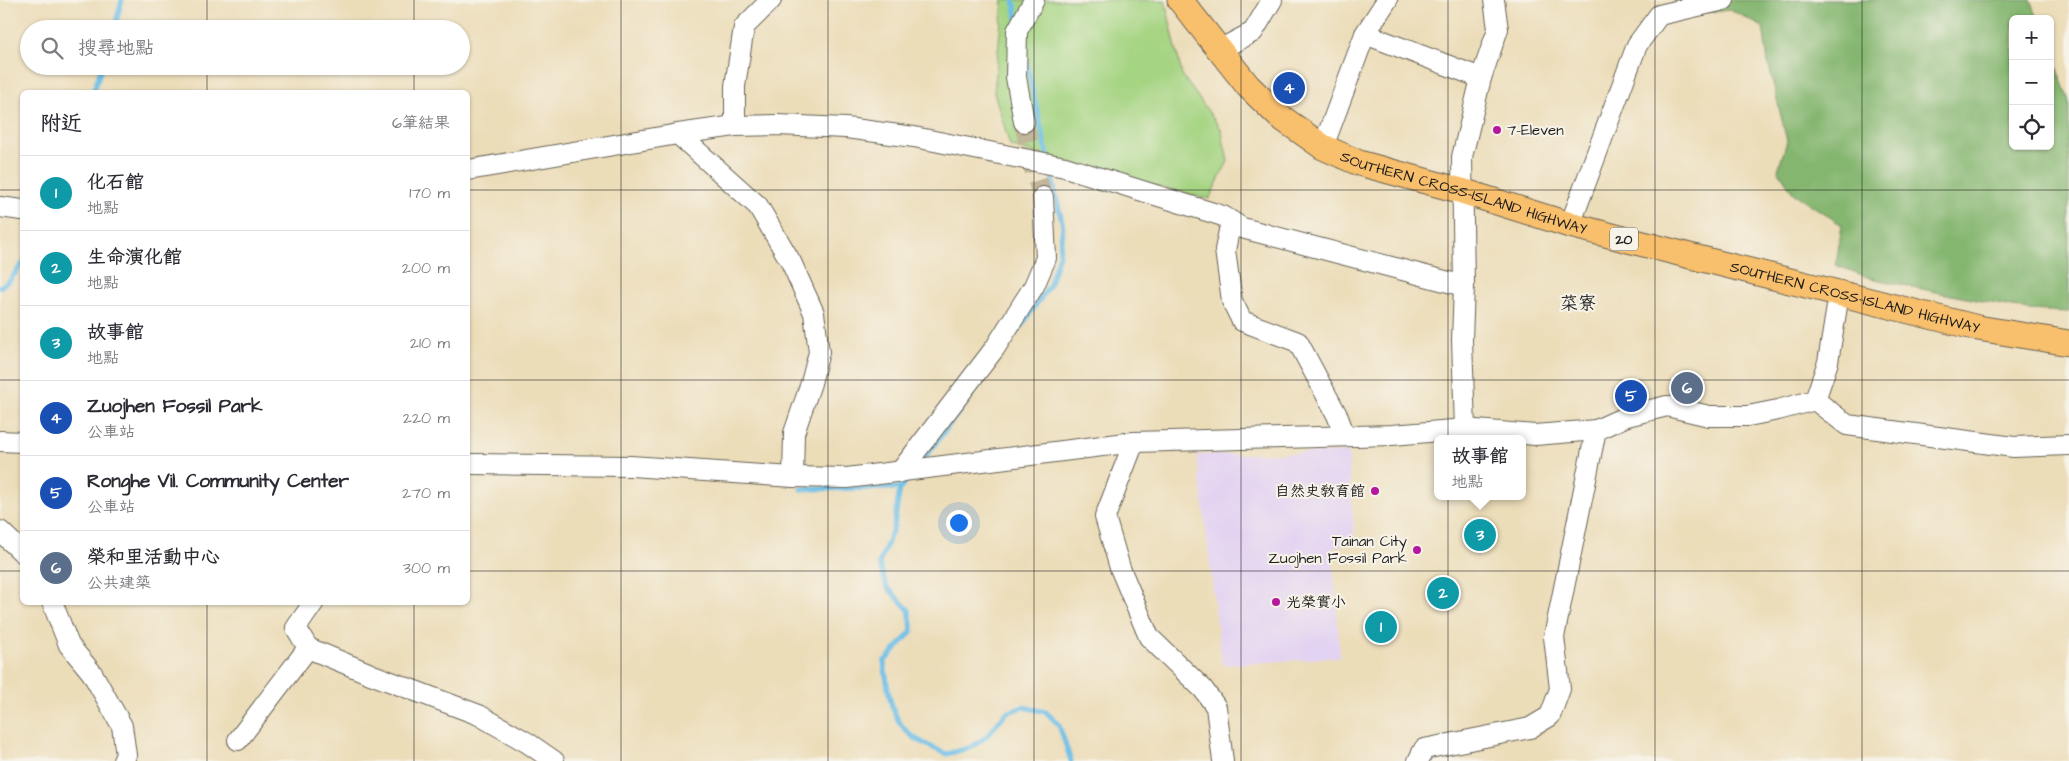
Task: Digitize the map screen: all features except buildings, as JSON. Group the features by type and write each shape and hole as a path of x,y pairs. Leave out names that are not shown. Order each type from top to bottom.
{"main road":[{"name":"SOUTHERN CROSS-ISLAND HIGHWAY","path":"1180,0 1248,86 1279,116 1323,147 1358,163 1462,191 1570,225 1839,294 1978,328 2069,343"}],"lane":[{"path":"735,126 735,86 744,27 772,0"},
{"path":"1024,122 1016,77 1017,31 1034,0"},
{"path":"1219,50 1253,32 1272,0"},
{"path":"1323,147 1365,34 1387,0"},
{"path":"1465,429 1462,340 1464,286 1462,157 1482,78 1498,29 1494,0"},
{"path":"1570,225 1637,45 1659,15 1724,0"},
{"path":"1365,34 1482,78"},
{"path":"470,170 735,126 776,125 846,128 914,137 1065,167 1223,216 1242,228 1464,286"},
{"path":"678,134 758,206 791,262 814,313 819,352 794,433 793,477"},
{"path":"900,472 995,348 1034,286 1046,258 1043,197"},
{"path":"0,207 20,210"},
{"path":"1231,221 1224,250 1232,301 1242,321 1298,342 1337,415 1345,436"},
{"path":"1816,400 1828,362 1839,294"},
{"path":"470,464 631,466 793,477 847,478 1134,442 1392,435 1465,429 1535,435 1596,430 1627,416 1667,406 1709,416 1748,416 1816,400"},
{"path":"1816,400 1847,426 2014,447 2069,445"},
{"path":"1418,761 1424,749 1530,728 1550,716 1560,689 1554,637 1596,430"},
{"path":"0,440 20,442"},
{"path":"1134,442 1105,517 1120,568 1149,637 1203,689 1216,707 1223,761"},
{"path":"0,531 20,550"},
{"path":"53,605 69,645 92,673 122,726 126,755 123,761"},
{"path":"312,605 296,628 308,648 372,675 479,715 528,742 554,761"},
{"path":"238,740 308,648"}],"shaded area":[{"name":"光榮實小","path":"1348,452 1355,541 1332,548 1340,657 1222,665 1197,455"}],"green space":[{"path":"1003,0 1165,0 1182,75 1221,129 1228,161 1209,199 1102,173 1010,146 994,92"},
{"path":"1677,0 2031,0 2037,15 2009,15 2009,150 2054,150 2054,61 2069,101 2069,312 2028,310 1941,293 1870,278 1836,265 1842,225 1793,193 1778,170 1787,141 1768,62 1763,27 1731,10 1675,15"}],"waterway":[{"path":"116,20 122,0"},
{"path":"1014,0 1017,19"},
{"path":"1025,56 1048,158"},
{"path":"94,90 99,75"},
{"path":"1017,332 1049,286 1059,255 1063,226 1050,169"},
{"path":"0,287 10,280 20,267"},
{"path":"921,463 977,387"},
{"path":"909,477 900,488 894,526 879,564 887,587 909,610 912,631 884,662 891,702 898,721 916,739 947,754 972,747 987,736 1006,713 1023,707 1046,712 1059,725 1071,761"},
{"path":"801,489 900,488"}],"tunnel":[{"path":"1024,122 1034,169 1043,197"}],"place":[{"name":"Zuojhen Fossil Park","path":"1289,88"},
{"name":"7-Eleven","path":"1497,130"},
{"name":"榮和里活動中心","path":"1687,388"},
{"name":"Ronghe Vil. Community Center","path":"1631,396"},
{"name":"自然史教育館","path":"1375,491"},
{"name":"故事館","path":"1480,535"},
{"name":"Tainan City Zuojhen Fossil Park","path":"1417,550"},
{"name":"生命演化館","path":"1443,593"},
{"name":"光榮實小","path":"1276,602"},
{"name":"化石館","path":"1381,627"}],"district":[{"name":"菜寮","path":"1578,303"}]}
